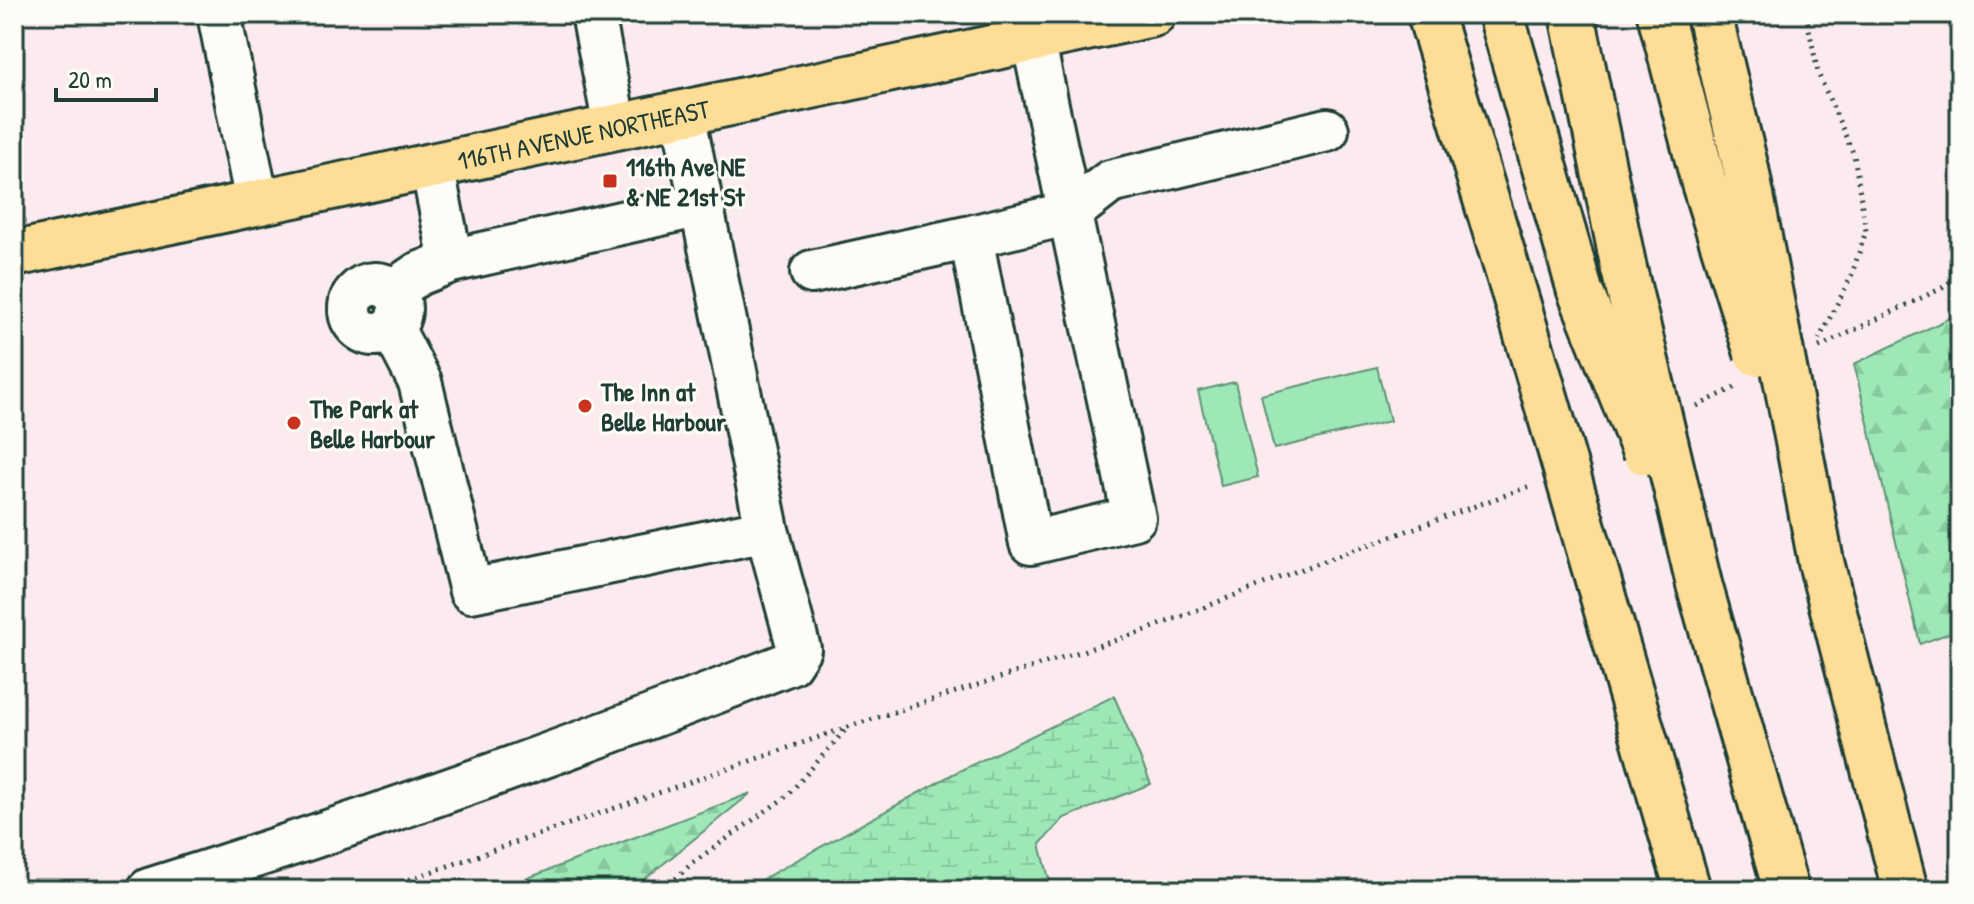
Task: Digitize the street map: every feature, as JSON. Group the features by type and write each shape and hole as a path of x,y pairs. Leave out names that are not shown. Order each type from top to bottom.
{"main road":[{"name":"116TH AVENUE NORTHEAST","path":"14,254 1153,14"},
{"path":"1430,14 1688,890"},
{"path":"1501,14 1580,291 1699,584"},
{"path":"1572,14 1624,269 1699,584 1786,890"},
{"path":"1710,20 1746,169 1821,562"},
{"path":"1662,25 1704,183 1821,562 1905,890"}],"lane":[{"path":"219,14 257,202"},
{"path":"593,14 615,127"},
{"path":"971,237 1031,543 1134,518 1033,39"},
{"path":"149,890 329,833 605,736 790,663 799,649 767,530 683,113"},
{"path":"812,272 1070,213 1110,182 1327,130"},
{"path":"432,165 451,261"},
{"path":"701,205 451,261 418,274 392,310 420,382 471,591 767,530"}],"path":[{"path":"1806,14 1818,73 1854,155 1866,231 1851,277 1813,350"},
{"path":"379,890 848,727 1144,631 1407,532"},
{"path":"664,890 691,864 787,796 848,727"}],"green space":[{"path":"1960,313 1960,629 1920,644 1854,364"},
{"path":"1377,367 1390,421 1274,449 1261,395"},
{"path":"1235,382 1258,477 1221,486 1198,391"},
{"path":"1114,696 1151,784 1064,818 1040,844 1052,890 743,890 953,774"},
{"path":"751,793 631,890 496,890 507,886"}],"place":[{"name":"116th Ave NE & NE 21st St","path":"610,181"},
{"name":"The Inn at Belle Harbour","path":"585,406"},
{"name":"The Park at Belle Harbour","path":"294,423"}]}
